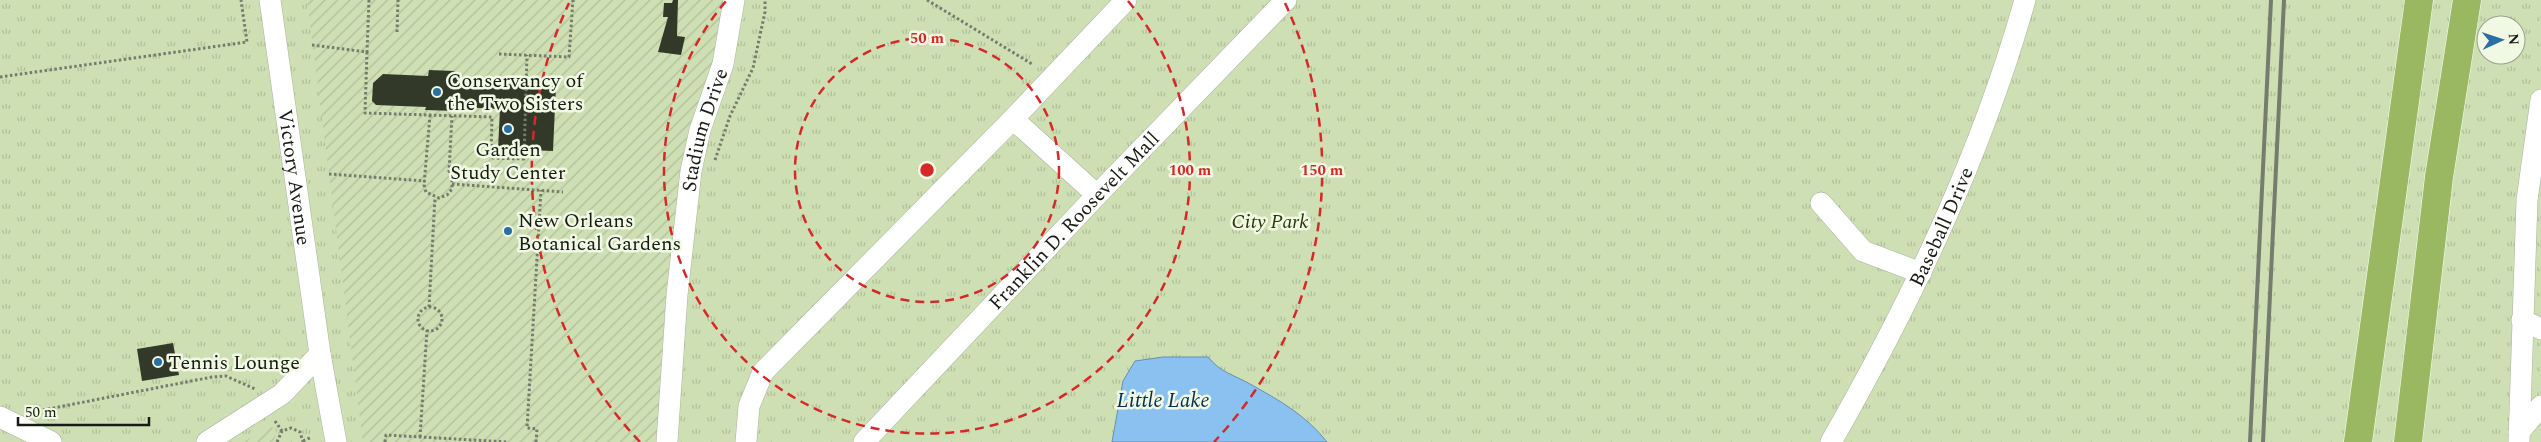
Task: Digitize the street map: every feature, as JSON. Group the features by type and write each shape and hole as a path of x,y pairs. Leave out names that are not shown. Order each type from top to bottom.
{"highway":[{"path":"2358,442 2419,0"},
{"path":"2408,442 2439,177 2467,0"}],"street":[{"name":"Victory Avenue","path":"270,0 320,354 336,442"},
{"name":"Stadium Drive","path":"668,442 677,295 691,171 700,130 723,64 734,0"},
{"path":"746,442 749,406 764,372 1013,119 1126,0"},
{"name":"Franklin D. Roosevelt Mall","path":"864,442 1097,195 1286,0"},
{"name":"Baseball Drive","path":"1831,442 1879,358 1944,226 2012,49 2025,0"},
{"path":"2519,437 2528,200 2541,100"},
{"path":"1013,119 1097,195"},
{"path":"1821,203 1863,251 1921,273"},
{"path":"2522,320 2541,329"},
{"path":"207,442 282,394 320,354"},
{"path":"2519,437 2541,406"},
{"path":"0,417 51,442"}],"path":[{"path":"0,78 247,42 241,0"},
{"path":"369,0 365,113 492,117 490,158 524,159 528,55"},
{"path":"397,32 398,0"},
{"path":"499,54 569,58 573,0"},
{"path":"714,162 730,116 752,68 765,0"},
{"path":"927,0 1032,64"},
{"path":"312,46 367,52"},
{"path":"430,115 425,181 426,192 435,198 448,195 452,184 449,171 452,116"},
{"path":"329,174 425,181"},
{"path":"452,184 563,192"},
{"path":"536,442 537,429 528,428 541,190"},
{"path":"429,307 435,198"},
{"path":"429,307 436,309 442,318 438,328 427,330 420,326 418,318 422,310 429,307"},
{"path":"420,437 427,330"},
{"path":"38,411 212,376 226,376 246,384 260,393 267,404 272,418 282,431"},
{"path":"277,442 282,431 286,428 296,429 303,441 312,437"},
{"path":"386,442 386,434 508,442"}],"green space":[{"name":"City Park","path":"0,0 2541,0 2541,442 0,442"},
{"name":"New Orleans Botanical Gardens","path":"307,0 734,0 717,70 660,442 363,442"},
{"path":"270,425 277,432 273,442 244,442"}],"water":[{"name":"Little Lake","path":"1163,357 1208,357 1222,370 1261,390 1292,409 1311,424 1327,442 1112,442 1123,381 1135,361"}],"building":[{"path":"673,0 678,0 677,36 685,37 681,55 658,52 668,17 663,17 664,3 672,3"},
{"path":"429,70 455,71 455,77 501,79 501,84 534,85 534,82 556,85 553,151 498,149 500,109 456,107 456,111 425,110 426,107 376,105 372,101 373,83 383,74 428,76"},
{"name":"Tennis Lounge","path":"173,343 179,375 142,381 137,349"}],"railway":[{"path":"2250,442 2271,0"},
{"path":"2263,442 2284,0"}],"place":[{"name":"Conservancy of the Two Sisters","path":"437,92"},
{"name":"Garden Study Center","path":"508,129"},
{"name":"New Orleans Botanical Gardens","path":"508,231"},
{"name":"Tennis Lounge","path":"158,362"}]}
